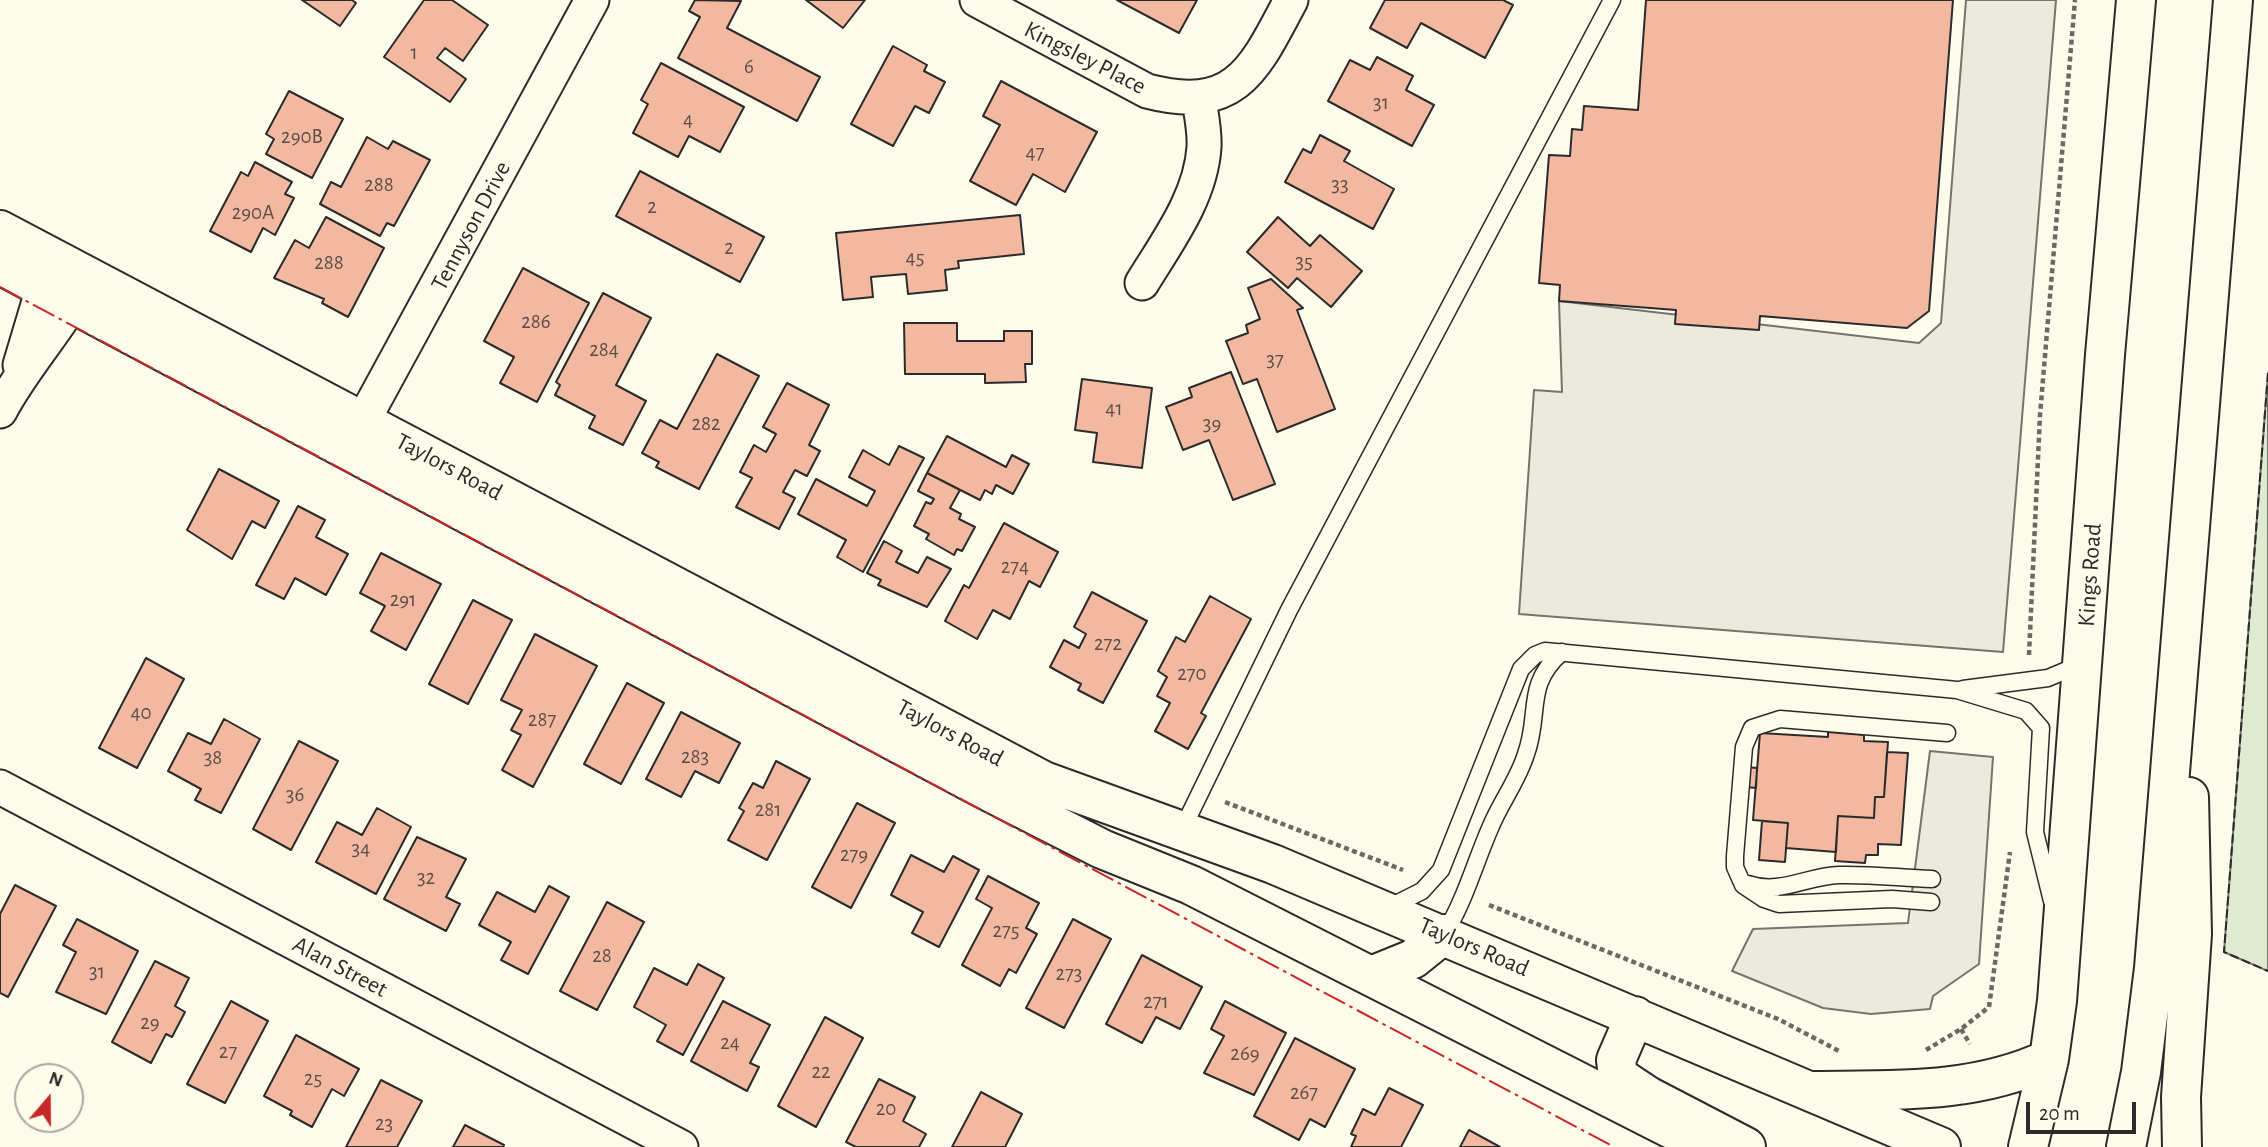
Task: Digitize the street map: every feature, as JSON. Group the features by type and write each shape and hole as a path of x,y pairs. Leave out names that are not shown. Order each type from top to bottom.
{"main road":[{"name":"Kings Road","path":"2028,1147 2049,1059 2062,937 2085,662 2104,368 2136,0"},
{"path":"2126,1147 2141,1072 2154,968 2233,0"},
{"name":"Taylors Road","path":"0,230 65,282 355,436 1044,781 1182,830 1444,934 1941,1147"},
{"name":"Taylors Road","path":"0,265 65,282"},
{"name":"Taylors Road","path":"355,436 982,788 1102,849 1191,885 1707,1147"},
{"path":"2182,1147 2181,1097 2192,934 2186,575"},
{"path":"1182,830 1177,853 1191,885"},
{"path":"1371,976 1413,959 1444,934"},
{"path":"1635,1016 1616,1060 1618,1076 1648,1096 1746,1147"},
{"path":"1815,1091 1952,1088 2004,1077 2049,1059"}],"street":[{"name":"Tennyson Drive","path":"355,436 592,0"},
{"name":"Kingsley Place","path":"977,0 1147,91 1178,99 1199,99 1221,92 1243,78 1269,42 1291,0"},
{"path":"1142,283 1177,226 1202,168 1204,145 1199,99"},
{"path":"6,399 65,282"},
{"name":"Alan Street","path":"0,787 681,1147"}],"lane":[{"path":"1182,830 1289,610 1612,0"},
{"path":"1384,910 1434,881 1441,870 1521,669 1535,655 1545,651 1957,690 2026,711 2038,722 2041,735 2035,832 2062,937"},
{"path":"1444,934 1490,827 1527,753 1539,678 1547,665 1562,652"},
{"path":"1957,690 2062,674 2085,662"},
{"path":"1931,902 1892,898 1779,904 1750,891 1738,875 1735,856 1744,747 1752,728 1764,723 1790,720 1947,733"},
{"path":"1738,875 1749,884 1773,890 1822,876 1932,879"}],"path":[{"path":"2028,681 2040,415 2075,0"},
{"path":"1200,792 1434,881"},
{"path":"1915,1056 1961,1029 1989,1007 2011,848"},
{"path":"1463,895 1755,1010 1842,1053"}],"green space":[{"path":"2268,373 2268,971 2224,952"}],"shaded area":[{"path":"1966,0 2056,0 2003,652 1519,614 1534,390 1562,392 1559,301 1919,343 1941,323"},
{"path":"1930,751 1993,757 1979,964 1933,996 1930,1009 1871,1014 1823,1008 1732,971 1753,929 1908,923"}],"building":[{"path":"302,0 352,0 356,3 340,26"},
{"path":"424,0 452,0 488,25 463,61 445,48 437,58 466,79 450,102 384,57"},
{"path":"695,0 741,1 727,28 820,77 797,121 678,58 700,17 689,11"},
{"path":"806,0 865,0 843,28"},
{"path":"1117,0 1197,0 1179,33"},
{"path":"1385,0 1503,0 1513,5 1485,58 1421,23 1407,48 1370,28"},
{"path":"1646,0 1953,0 1929,311 1907,328 1760,316 1759,330 1675,324 1676,310 1559,301 1560,285 1539,283 1549,155 1570,156 1572,129 1582,130 1584,106 1638,110"},
{"path":"893,46 927,65 924,71 945,82 929,113 915,106 893,146 851,124"},
{"path":"1377,57 1413,76 1406,90 1434,105 1412,146 1328,101 1350,60 1370,70"},
{"path":"661,63 744,107 720,152 689,136 678,157 633,133 648,104 641,100"},
{"path":"1001,81 1097,132 1065,192 1033,174 1016,205 970,181 1000,125 983,116"},
{"path":"289,91 343,119 312,178 266,154 274,139 266,134"},
{"path":"1320,135 1350,151 1344,161 1394,189 1373,229 1285,182 1303,149 1311,153"},
{"path":"367,137 388,149 393,141 430,160 394,226 387,223 380,236 320,204 331,182 341,187"},
{"path":"255,162 292,182 285,194 294,198 275,235 263,228 251,252 210,231 241,172 248,176"},
{"path":"640,171 764,237 740,282 616,216"},
{"path":"1020,215 1024,254 958,261 959,268 945,270 947,290 908,294 906,274 871,277 873,297 843,300 836,233"},
{"path":"326,217 384,248 348,317 322,303 324,299 274,278 295,240 309,248"},
{"path":"1278,217 1310,246 1320,235 1362,271 1331,307 1297,278 1288,288 1247,252"},
{"path":"523,268 589,303 537,402 500,383 514,357 484,341"},
{"path":"1271,279 1303,308 1297,310 1335,409 1277,432 1257,379 1243,384 1226,341 1248,333 1246,325 1260,319 1248,288"},
{"path":"603,293 651,318 616,385 646,401 623,445 589,428 595,416 555,395 560,385 556,382"},
{"path":"904,323 957,323 957,341 1004,341 1004,331 1032,331 1032,364 1025,364 1026,382 985,383 985,374 905,374"},
{"path":"717,354 759,376 699,489 656,467 659,462 642,453 660,420 677,429"},
{"path":"1231,372 1275,484 1233,500 1209,440 1183,450 1166,407 1192,397 1189,388"},
{"path":"1082,379 1152,388 1142,468 1093,462 1097,433 1075,430"},
{"path":"787,383 829,405 809,445 820,451 807,476 795,470 783,492 795,498 779,529 736,507 752,478 740,472 754,445 766,452 776,434 763,427"},
{"path":"947,436 1006,467 1012,455 1029,464 1013,494 996,485 992,494 985,490 980,500 927,473"},
{"path":"899,446 924,458 863,572 837,557 846,540 798,514 816,479 867,506 875,491 849,477 863,450 889,465"},
{"path":"219,469 279,501 265,528 252,521 232,559 187,530"},
{"path":"927,473 960,490 950,508 961,514 959,519 975,527 962,551 957,549 954,555 926,539 929,534 914,526 926,502 931,504 934,499 918,491"},
{"path":"298,506 325,520 316,537 348,554 326,595 295,578 284,599 256,585"},
{"path":"1004,523 1058,552 1040,587 1029,581 1010,619 993,610 977,639 945,621 964,585 969,588"},
{"path":"884,541 902,551 896,562 918,573 927,557 951,569 927,607 878,585 881,580 867,573"},
{"path":"381,553 441,584 406,650 371,631 385,606 360,593"},
{"path":"1092,592 1147,621 1103,703 1078,690 1081,684 1050,667 1064,640 1079,648 1086,634 1074,627"},
{"path":"1210,596 1251,619 1201,713 1206,716 1188,749 1155,731 1170,703 1157,696 1167,677 1158,671 1176,637 1185,642"},
{"path":"473,600 512,620 468,704 429,684"},
{"path":"535,634 597,666 533,787 502,770 521,735 511,730 522,710 501,700"},
{"path":"146,658 184,679 137,768 99,748"},
{"path":"627,683 664,703 621,784 584,764"},
{"path":"681,712 740,743 719,783 695,771 681,797 646,779"},
{"path":"224,719 260,739 221,813 195,800 201,789 168,771 188,733 211,744"},
{"path":"1828,732 1864,735 1864,741 1888,742 1884,797 1875,797 1874,818 1838,816 1836,852 1786,848 1788,823 1753,820 1760,733 1828,737"},
{"path":"299,741 338,761 291,850 253,829"},
{"path":"1887,752 1908,753 1901,845 1878,844 1878,855 1866,855 1865,863 1835,861 1838,816 1874,818 1875,797 1884,797"},
{"path":"776,761 810,779 767,860 728,840 744,811 739,808 753,783 763,788"},
{"path":"1736,766 1757,768 1756,788 1735,786"},
{"path":"857,803 895,823 851,908 812,887"},
{"path":"377,808 411,827 376,894 316,862 337,822 362,835"},
{"path":"1762,821 1788,823 1785,862 1759,860"},
{"path":"417,837 466,859 446,897 460,904 446,931 384,899"},
{"path":"911,855 944,872 953,856 979,870 939,947 912,933 923,912 891,895"},
{"path":"988,876 1039,903 1026,928 1037,934 1016,973 1009,969 1000,986 962,965 992,908 976,899"},
{"path":"15,885 56,906 8,997 0,993 0,914"},
{"path":"549,886 569,897 528,974 501,960 511,942 479,925 497,892 535,912"},
{"path":"607,902 644,922 597,1010 560,991"},
{"path":"77,919 138,951 106,1014 56,992 76,952 63,945"},
{"path":"1073,919 1111,939 1064,1028 1026,1008"},
{"path":"1142,955 1202,987 1180,1029 1156,1017 1142,1043 1106,1024"},
{"path":"155,961 189,978 175,1006 185,1012 172,1037 166,1034 151,1063 112,1042"},
{"path":"698,964 724,978 683,1055 657,1041 666,1025 634,1007 654,968 687,985"},
{"path":"231,1001 268,1021 225,1103 187,1084"},
{"path":"723,1001 770,1025 750,1063 759,1067 747,1091 691,1061"},
{"path":"1225,1001 1286,1033 1254,1095 1204,1073 1224,1036 1211,1029"},
{"path":"825,1017 863,1038 816,1127 778,1106"},
{"path":"296,1035 359,1069 344,1096 332,1089 312,1127 290,1115 292,1111 264,1096"},
{"path":"1295,1038 1355,1069 1325,1127 1310,1119 1299,1140 1254,1116"},
{"path":"879,1079 915,1097 903,1121 926,1134 919,1147 856,1147 846,1142"},
{"path":"381,1080 422,1101 397,1147 346,1147"},
{"path":"1389,1088 1423,1105 1401,1147 1351,1147 1356,1136 1351,1134 1363,1109 1375,1115"},
{"path":"981,1092 1022,1114 1005,1147 952,1147"},
{"path":"465,1125 504,1145 503,1147 453,1147"},
{"path":"1469,1130 1500,1147 1460,1147"}],"fence":[{"path":"2268,373 2224,952 2268,971"}],"power":[{"path":"0,287 1614,1147"}]}
